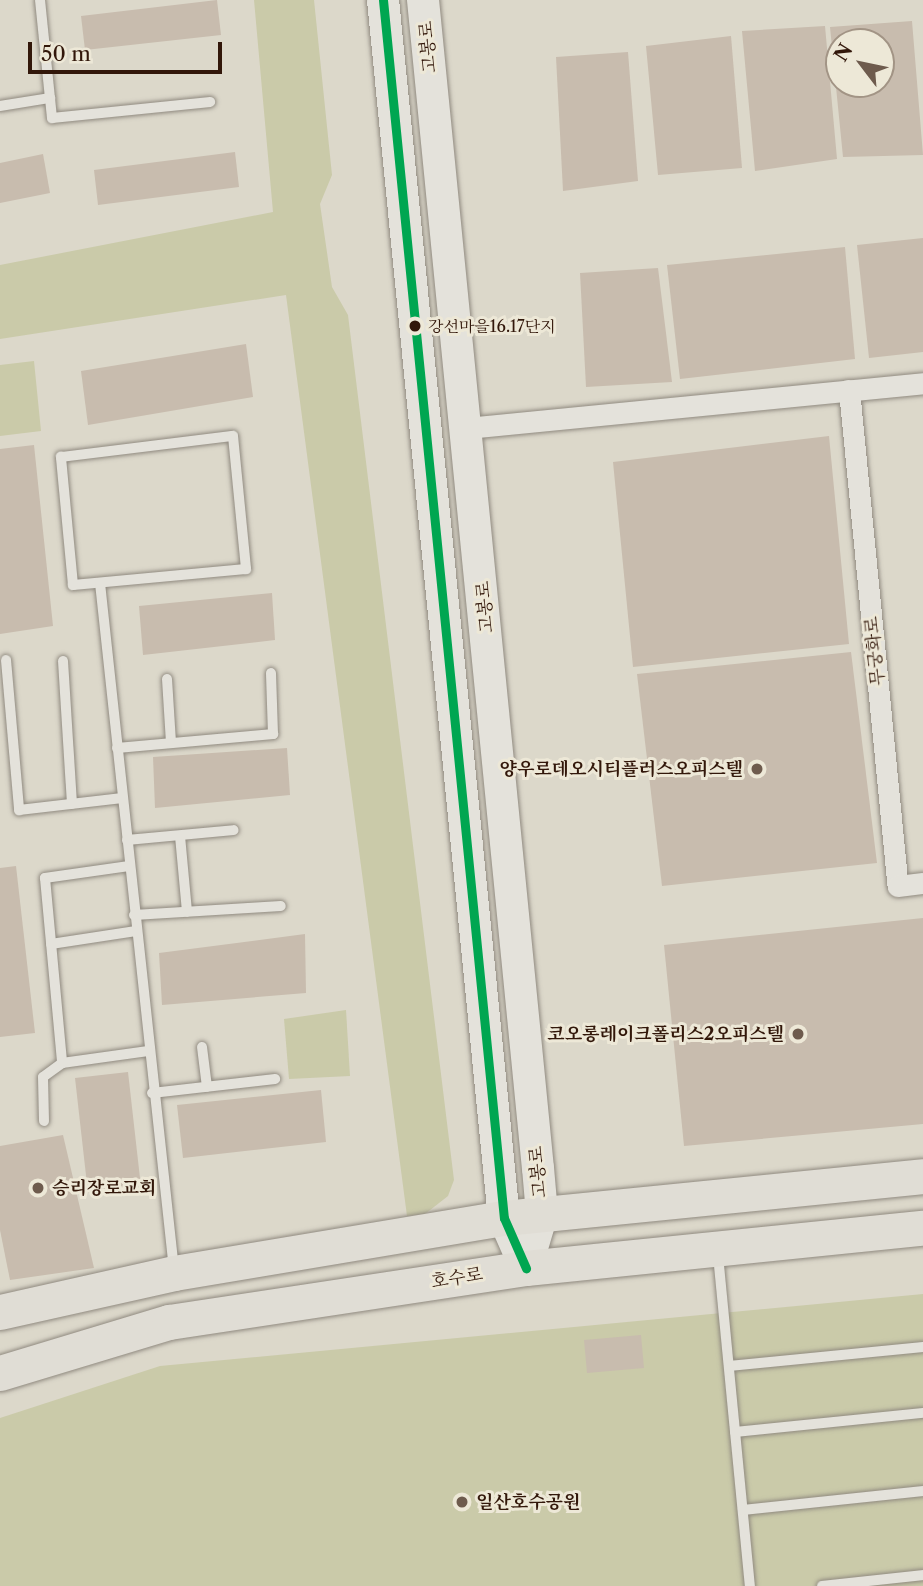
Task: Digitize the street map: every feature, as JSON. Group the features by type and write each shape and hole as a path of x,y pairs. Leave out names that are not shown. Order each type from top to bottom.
{"main road":[{"name":"고봉로","path":"383,0 504,1218 526,1268"},
{"name":"고봉로","path":"423,0 542,1214 526,1268"},
{"path":"0,1312 174,1273 504,1218 923,1176"},
{"name":"호수로","path":"0,1373 169,1322 526,1268 923,1228"}],"street":[{"path":"467,428 923,383"},
{"name":"무궁화로","path":"849,390 898,886 923,883"}],"lane":[{"path":"40,0 52,118 210,102"},
{"path":"0,106 50,97"},
{"path":"233,436 246,569 100,583 73,585 61,457 233,436"},
{"path":"100,583 152,1093 174,1273"},
{"path":"6,660 19,810 122,798"},
{"path":"63,661 72,804"},
{"path":"117,748 274,734 271,673"},
{"path":"167,679 172,744"},
{"path":"127,841 234,830"},
{"path":"180,836 187,912"},
{"path":"62,1063 45,878 129,866"},
{"path":"134,915 281,906"},
{"path":"51,944 136,931"},
{"path":"202,1048 207,1087"},
{"path":"44,1121 43,1077 62,1063 148,1051"},
{"path":"152,1093 275,1079"},
{"path":"717,1249 750,1586"},
{"path":"729,1366 923,1347"},
{"path":"736,1432 923,1413"},
{"path":"743,1510 923,1491"},
{"path":"822,1586 923,1575"}],"green space":[{"path":"254,0 314,0 332,175 320,204 332,287 348,315 454,1180 448,1196 425,1214 407,1216 286,295 0,339 0,265 273,212"},
{"path":"34,361 41,431 0,436 0,365"},
{"path":"346,1010 350,1076 289,1079 284,1019"},
{"name":"일산호수공원","path":"923,1294 923,1586 0,1586 0,1418 160,1366"}],"building":[{"path":"217,0 221,35 85,50 81,16"},
{"path":"912,21 923,155 843,157 837,98 895,98 895,28 830,28"},
{"path":"825,26 825,98 831,98 837,159 755,171 742,31"},
{"path":"731,36 742,168 658,175 646,46"},
{"path":"628,52 638,181 563,191 556,57"},
{"path":"235,152 239,187 98,205 94,170"},
{"path":"43,154 50,193 0,203 0,163"},
{"path":"923,238 923,352 869,358 857,245"},
{"path":"845,247 855,359 680,379 667,265"},
{"path":"658,268 672,382 586,387 580,273"},
{"path":"246,344 253,397 88,425 81,371"},
{"path":"829,436 849,644 633,667 613,462"},
{"path":"34,445 53,626 0,634 0,449"},
{"path":"272,593 275,640 143,655 139,606"},
{"name":"양우로데오시티플러스오피스텔","path":"851,652 877,863 662,886 637,674"},
{"path":"287,748 290,795 155,808 153,757"},
{"path":"16,866 35,1033 0,1037 0,868"},
{"name":"코오롱레이크폴리스2오피스텔","path":"923,918 923,1124 684,1146 664,945"},
{"path":"305,934 306,993 162,1005 159,953"},
{"path":"128,1072 141,1187 88,1193 75,1078"},
{"path":"321,1090 326,1142 183,1158 177,1105"},
{"name":"승리장로교회","path":"63,1135 94,1268 10,1280 0,1230 0,1146"},
{"path":"641,1335 644,1368 587,1373 584,1340"}],"transit line":[{"path":"383,0 504,1218 526,1268"}],"place":[{"name":"강선마을16.17단지","path":"415,326"},
{"name":"양우로데오시티플러스오피스텔","path":"757,769"},
{"name":"코오롱레이크폴리스2오피스텔","path":"798,1034"},
{"name":"승리장로교회","path":"38,1188"},
{"name":"일산호수공원","path":"462,1502"}]}
